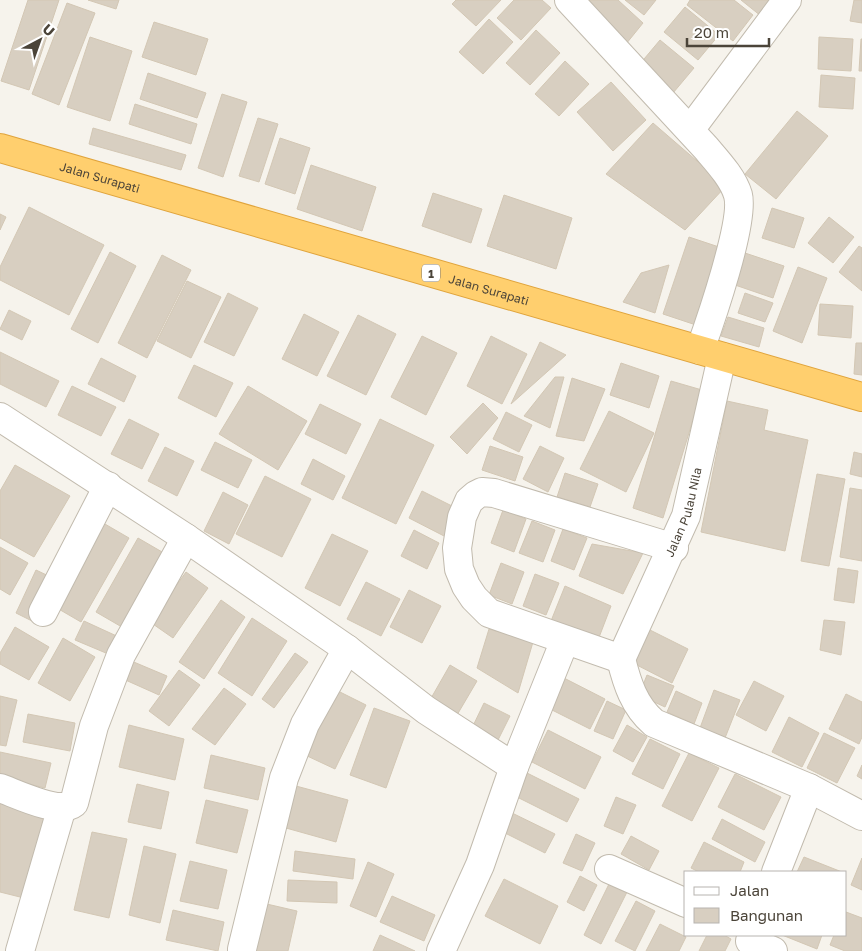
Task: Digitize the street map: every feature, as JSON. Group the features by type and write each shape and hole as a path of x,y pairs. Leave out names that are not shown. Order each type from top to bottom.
{"highway":[{"name":"Jalan Surapati","path":"0,148 862,397"}],"street":[{"name":"Jalan Pulau Nila","path":"569,0 690,130 724,171 738,195 739,217 711,353 686,516 674,548 621,659"},
{"path":"690,130 787,0"},
{"path":"0,417 186,538 347,649 426,710 514,767"},
{"path":"43,612 108,486"},
{"path":"674,548 494,493 482,492 469,501 462,517 457,548 459,569 466,586 489,613 621,659 636,702 644,714 654,722 809,788 862,816"},
{"path":"0,788 48,805 62,807 70,806 77,799 94,726 121,655 186,538"},
{"path":"441,951 480,865 514,767 565,640"},
{"path":"242,949 284,778 305,724 347,649"},
{"path":"776,871 809,788"},
{"path":"22,945 62,807"},
{"path":"609,869 684,902"}],"building":[{"path":"28,0 59,0 29,90 1,81"},
{"path":"88,0 119,0 116,9"},
{"path":"456,0 501,0 476,26 452,4"},
{"path":"514,0 542,0 551,8 521,40 497,18"},
{"path":"579,0 618,0 643,23 626,44"},
{"path":"625,0 656,0 644,15"},
{"path":"690,0 734,0 753,15 733,41 687,5"},
{"path":"741,0 774,0 761,16"},
{"path":"854,0 862,0 862,23 850,21"},
{"path":"67,3 95,13 59,105 32,94"},
{"path":"685,7 719,35 698,60 664,32"},
{"path":"489,19 513,42 483,74 459,52"},
{"path":"154,22 208,39 196,75 142,57"},
{"path":"536,30 560,53 530,85 506,63"},
{"path":"90,37 132,51 110,121 67,107"},
{"path":"819,37 853,39 851,71 818,69"},
{"path":"861,39 862,71 859,71"},
{"path":"660,40 694,68 673,93 639,65"},
{"path":"565,61 589,84 559,116 535,94"},
{"path":"148,73 206,93 197,118 140,99"},
{"path":"821,75 855,78 853,109 819,107"},
{"path":"611,82 646,120 613,151 577,112"},
{"path":"222,94 247,102 223,177 198,168"},
{"path":"135,104 197,124 191,144 129,124"},
{"path":"797,111 828,136 776,199 745,174"},
{"path":"258,118 278,124 259,182 239,176"},
{"path":"653,123 726,186 685,230 606,174"},
{"path":"93,128 186,155 181,170 89,144"},
{"path":"280,138 310,148 295,194 265,184"},
{"path":"311,165 376,187 362,231 297,209"},
{"path":"433,193 482,209 471,243 422,226"},
{"path":"504,195 572,218 556,269 487,246"},
{"path":"29,207 104,245 69,315 0,280 0,267"},
{"path":"772,208 804,218 794,248 762,238"},
{"path":"0,214 6,217 0,230"},
{"path":"829,217 854,237 833,263 808,243"},
{"path":"689,237 722,248 696,325 663,314"},
{"path":"859,246 862,248 862,291 839,272"},
{"path":"110,252 136,266 98,343 71,329"},
{"path":"745,253 784,266 773,298 735,285"},
{"path":"162,255 191,270 147,358 118,343"},
{"path":"669,265 655,313 623,302 641,273"},
{"path":"798,267 827,278 802,343 773,331"},
{"path":"187,281 221,297 191,358 157,341"},
{"path":"228,293 258,308 234,356 204,342"},
{"path":"745,293 773,303 765,322 738,313"},
{"path":"820,304 853,306 851,338 818,335"},
{"path":"9,310 31,321 22,340 0,329"},
{"path":"304,314 339,332 317,376 282,359"},
{"path":"358,315 396,334 366,395 327,376"},
{"path":"728,317 764,328 759,347 721,336"},
{"path":"422,336 457,353 426,415 391,397"},
{"path":"491,336 527,354 502,404 467,386"},
{"path":"540,342 566,355 511,404"},
{"path":"856,343 862,343 862,375 854,374"},
{"path":"0,352 59,381 46,407 0,384"},
{"path":"101,358 136,376 124,402 88,384"},
{"path":"621,363 659,376 649,408 610,395"},
{"path":"194,365 233,383 216,417 178,398"},
{"path":"555,377 564,377 550,428 524,416"},
{"path":"572,378 605,389 584,441 556,436"},
{"path":"671,381 702,390 663,518 633,508"},
{"path":"72,386 116,407 101,436 58,415"},
{"path":"248,386 307,421 278,470 219,434"},
{"path":"727,401 768,410 764,430 808,440 785,551 701,532"},
{"path":"483,403 498,418 467,454 450,437"},
{"path":"320,404 361,424 346,454 305,434"},
{"path":"609,411 654,433 626,492 580,469"},
{"path":"506,412 532,425 519,452 493,439"},
{"path":"129,419 159,434 142,469 111,454"},
{"path":"380,419 434,445 396,524 342,498"},
{"path":"215,442 252,460 238,488 201,470"},
{"path":"490,446 523,457 515,481 482,470"},
{"path":"540,446 564,458 548,492 523,479"},
{"path":"165,447 194,461 177,496 148,481"},
{"path":"854,452 862,454 862,477 850,474"},
{"path":"313,459 345,476 333,500 301,484"},
{"path":"15,465 70,496 34,557 0,538 0,491"},
{"path":"565,473 598,484 590,507 557,497"},
{"path":"817,474 845,479 829,566 801,561"},
{"path":"265,476 311,499 282,557 236,534"},
{"path":"850,488 862,490 862,561 840,557"},
{"path":"422,491 460,510 446,537 409,518"},
{"path":"223,492 248,505 229,544 204,531"},
{"path":"503,510 526,519 514,552 491,543"},
{"path":"98,520 129,538 81,622 50,604"},
{"path":"532,521 555,530 543,562 519,553"},
{"path":"563,529 587,538 574,570 551,561"},
{"path":"414,530 439,543 427,569 401,556"},
{"path":"332,534 368,551 340,606 305,588"},
{"path":"138,538 169,556 127,630 96,612"},
{"path":"592,544 643,553 623,594 579,576"},
{"path":"0,547 28,563 10,595 0,589"},
{"path":"501,563 524,572 512,604 489,595"},
{"path":"838,568 858,571 854,603 834,600"},
{"path":"36,570 55,579 34,622 16,613"},
{"path":"186,572 208,588 173,638 150,622"},
{"path":"535,574 559,583 546,615 523,606"},
{"path":"366,582 400,599 381,636 347,619"},
{"path":"565,586 611,606 598,640 551,621"},
{"path":"409,590 441,606 422,643 390,627"},
{"path":"221,600 245,617 204,679 179,662"},
{"path":"252,618 287,641 252,696 218,673"},
{"path":"824,620 845,622 841,655 820,650"},
{"path":"84,621 121,638 113,656 75,640"},
{"path":"15,627 49,647 29,680 0,664 0,653"},
{"path":"646,628 688,649 672,683 629,661"},
{"path":"489,629 533,642 518,693 477,668"},
{"path":"63,638 95,657 70,701 38,683"},
{"path":"295,653 308,662 274,708 262,699"},
{"path":"129,660 167,676 159,695 121,678"},
{"path":"450,665 477,681 457,715 430,700"},
{"path":"179,670 200,685 169,726 149,711"},
{"path":"647,675 674,686 665,707 639,695"},
{"path":"560,676 605,699 590,729 544,706"},
{"path":"754,681 784,696 766,731 736,715"},
{"path":"224,688 246,704 215,745 192,729"},
{"path":"334,689 366,705 335,769 303,754"},
{"path":"714,690 740,700 725,738 700,728"},
{"path":"676,691 702,703 694,724 667,712"},
{"path":"846,694 862,702 862,737 859,744 829,729"},
{"path":"0,696 17,700 6,746 0,745"},
{"path":"607,701 626,710 613,739 594,731"},
{"path":"484,703 510,716 497,742 471,730"},
{"path":"374,708 410,721 386,788 350,775"},
{"path":"28,714 75,723 70,751 23,742"},
{"path":"789,717 819,733 802,767 772,752"},
{"path":"129,725 184,739 175,780 119,767"},
{"path":"627,725 647,737 633,762 613,751"},
{"path":"548,730 601,757 585,789 532,762"},
{"path":"824,733 855,748 837,783 807,768"},
{"path":"650,739 680,754 663,789 632,774"},
{"path":"0,752 51,763 45,788 0,777"},
{"path":"689,753 719,768 692,821 662,806"},
{"path":"211,755 265,768 258,800 204,788"},
{"path":"862,765 862,779 857,776"},
{"path":"521,770 579,799 567,822 509,793"},
{"path":"735,774 781,797 764,830 718,807"},
{"path":"137,784 169,792 161,829 128,822"},
{"path":"296,786 348,800 336,842 286,828"},
{"path":"616,797 636,805 623,834 604,826"},
{"path":"0,800 48,812 28,899 0,892"},
{"path":"206,800 248,810 237,853 196,843"},
{"path":"510,812 555,834 545,853 501,831"},
{"path":"722,819 765,842 755,862 712,839"},
{"path":"92,832 127,839 109,918 74,910"},
{"path":"576,834 595,843 582,871 563,863"},
{"path":"631,836 659,851 649,870 621,854"},
{"path":"704,842 744,862 740,871 697,871 691,868"},
{"path":"144,846 176,854 160,923 129,915"},
{"path":"295,851 355,859 353,879 293,871"},
{"path":"804,857 839,871 797,871"},
{"path":"862,858 862,890 851,885"},
{"path":"190,861 227,870 218,909 180,901"},
{"path":"368,862 394,874 376,917 350,906"},
{"path":"580,876 597,885 584,911 567,902"},
{"path":"504,879 558,906 540,944 485,916"},
{"path":"288,880 337,882 337,903 287,901"},
{"path":"609,884 627,892 601,944 584,935"},
{"path":"392,896 435,915 424,941 380,922"},
{"path":"636,901 655,911 635,951 615,941"},
{"path":"258,902 297,911 288,951 247,951"},
{"path":"173,910 224,922 218,951 166,940"},
{"path":"847,912 862,918 862,951 845,951 830,945 834,936 847,936"},
{"path":"660,924 686,937 679,951 646,951"},
{"path":"380,935 415,951 373,951"},
{"path":"706,936 726,936 731,939 725,951 699,951"},
{"path":"784,936 822,936 817,949"}]}
